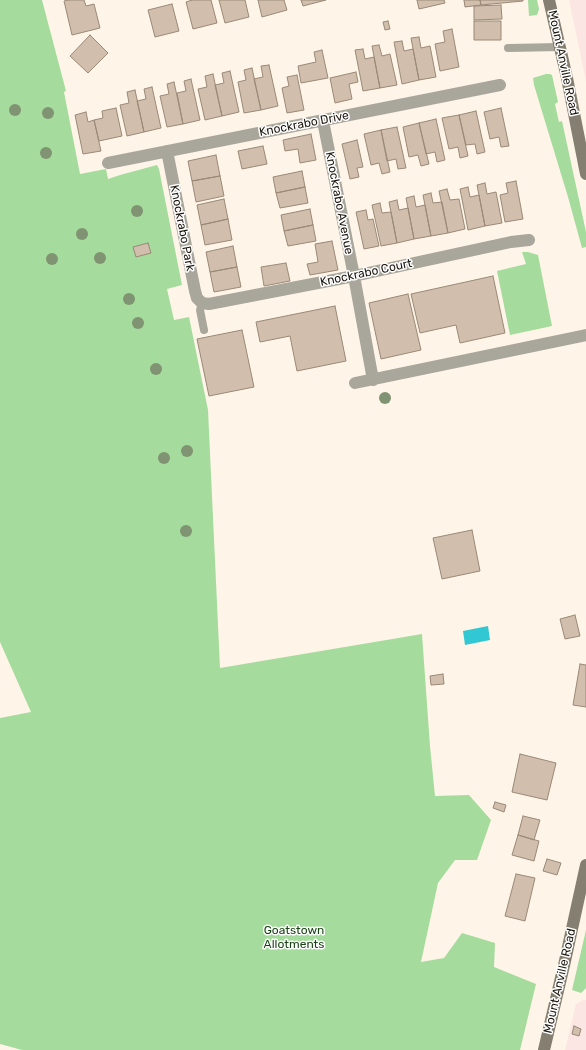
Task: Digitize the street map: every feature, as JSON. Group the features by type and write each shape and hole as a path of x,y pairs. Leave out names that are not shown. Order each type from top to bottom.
{"main road":[{"name":"Mount Anville Road","path":"549,0 567,78 586,174"},
{"name":"Mount Anville Road","path":"544,1050 586,865"}],"street":[{"name":"Knockrabo Drive","path":"108,163 500,85"},
{"name":"Knockrabo Avenue","path":"323,121 373,380"},
{"name":"Knockrabo Park","path":"167,151 195,291 197,298 202,303"},
{"name":"Knockrabo Court","path":"202,303 209,304 529,240"},
{"path":"355,383 586,335"}],"lane":[{"path":"508,48 560,48"},
{"path":"202,303 200,310 204,330"}],"shaded area":[{"path":"569,0 586,0 586,82 584,72"},
{"path":"586,1000 586,1050 565,1050 576,1004"}],"green space":[{"name":"Goatstown Allotments","path":"0,0 42,0 66,91 64,92 80,174 106,169 108,179 157,165 159,169 182,285 167,289 174,320 189,317 208,410 220,668 422,634 435,796 469,795 491,820 477,860 455,860 438,883 421,962 444,958 462,933 495,943 494,967 536,984 520,1050 22,1050 0,1044 0,718 31,712 0,642"},
{"path":"528,0 537,0 539,9 537,15 529,16"},
{"path":"546,74 552,75 558,102 555,104 559,122 562,121 586,232 586,247 582,248 534,85 533,78"},
{"path":"522,252 538,255 552,326 510,335 497,271 526,264"},
{"path":"586,930 586,988 581,993 572,990"}],"water":[{"path":"488,626 490,640 465,645 463,631"}],"building":[{"path":"84,0 86,6 94,4 100,28 72,35 64,1"},
{"path":"192,0 211,0 217,23 193,29 186,2"},
{"path":"219,0 245,0 249,17 225,23"},
{"path":"258,0 284,0 287,10 262,17"},
{"path":"301,0 326,0 303,6"},
{"path":"417,0 444,0 445,3 419,9"},
{"path":"464,0 480,0 481,5 465,7"},
{"path":"480,0 523,0 523,1 481,5"},
{"path":"172,4 179,31 155,37 148,10"},
{"path":"501,5 502,19 474,20 474,6"},
{"path":"388,21 390,29 385,30 383,22"},
{"path":"474,21 501,21 501,40 474,40"},
{"path":"452,29 459,67 440,71 435,44 445,42 443,31"},
{"path":"90,35 108,53 88,73 70,56"},
{"path":"419,37 421,48 430,46 436,77 419,80 411,38"},
{"path":"402,41 404,51 413,49 419,80 402,84 394,42"},
{"path":"379,45 382,56 390,54 397,85 380,88 372,46"},
{"path":"363,49 365,59 374,57 380,88 363,91 355,50"},
{"path":"322,50 328,78 301,83 298,66 316,62 314,52"},
{"path":"269,65 278,106 261,110 254,79 263,77 261,66"},
{"path":"252,68 261,110 244,113 238,82 246,80 244,70"},
{"path":"230,71 239,112 222,116 215,85 224,83 222,73"},
{"path":"356,72 358,82 349,84 352,99 335,103 330,78"},
{"path":"213,74 222,116 205,120 198,89 207,87 205,76"},
{"path":"297,75 304,110 287,113 282,88 289,86 287,77"},
{"path":"191,79 200,120 183,124 177,93 186,91 184,81"},
{"path":"174,82 183,124 167,127 160,96 169,94 167,84"},
{"path":"152,87 161,128 144,132 137,101 146,99 144,89"},
{"path":"135,90 144,132 127,136 120,105 129,103 127,92"},
{"path":"116,108 122,136 99,141 94,120 103,118 102,111"},
{"path":"501,108 509,146 501,147 499,137 490,139 484,112"},
{"path":"476,111 485,152 477,154 475,144 466,145 459,115"},
{"path":"86,112 88,122 94,120 101,151 83,154 75,115"},
{"path":"459,115 468,156 460,158 458,147 449,149 442,118"},
{"path":"436,119 445,160 437,162 435,152 426,154 419,123"},
{"path":"419,123 429,164 421,166 418,155 409,157 403,127"},
{"path":"397,127 406,168 398,169 396,159 387,161 381,130"},
{"path":"381,130 390,172 382,174 379,163 371,165 364,134"},
{"path":"311,134 316,160 300,163 298,149 285,151 283,140"},
{"path":"357,140 363,167 357,168 359,177 350,179 342,144"},
{"path":"263,146 267,164 242,169 238,151"},
{"path":"216,155 220,176 192,181 188,161"},
{"path":"302,171 305,187 276,193 273,177"},
{"path":"220,176 224,196 196,202 192,181"},
{"path":"516,181 523,219 505,222 500,195 508,193 506,183"},
{"path":"485,183 487,194 496,192 502,223 485,226 477,185"},
{"path":"305,187 308,203 280,208 276,193"},
{"path":"468,187 470,197 479,195 485,226 468,230 460,189"},
{"path":"447,189 450,200 459,199 465,229 448,233 439,191"},
{"path":"431,193 433,203 442,202 448,233 431,236 423,195"},
{"path":"414,196 416,207 425,205 431,236 414,239 406,198"},
{"path":"224,199 228,219 201,225 197,205"},
{"path":"397,200 399,210 408,208 414,239 397,243 389,202"},
{"path":"380,203 382,213 391,212 397,243 381,246 372,205"},
{"path":"310,209 313,225 284,231 281,215"},
{"path":"366,210 368,220 373,219 379,246 364,249 356,212"},
{"path":"228,219 232,240 205,245 201,225"},
{"path":"313,225 316,241 288,246 284,231"},
{"path":"332,241 338,270 310,275 307,264 318,262 315,244"},
{"path":"148,243 151,253 136,257 133,247"},
{"path":"233,246 237,267 210,272 206,252"},
{"path":"286,263 290,281 264,286 261,267"},
{"path":"237,267 241,287 214,292 210,272"},
{"path":"493,276 505,333 460,343 456,325 420,333 411,294"},
{"path":"408,294 421,350 381,359 369,303"},
{"path":"335,306 346,361 297,371 290,336 260,342 256,322"},
{"path":"242,330 254,387 209,396 197,339"},
{"path":"472,530 480,571 442,579 433,538"},
{"path":"575,615 580,636 565,639 560,619"},
{"path":"580,664 586,665 586,707 573,705"},
{"path":"443,674 444,684 431,685 430,676"},
{"path":"520,754 556,763 547,800 512,792"},
{"path":"495,802 506,805 504,812 493,808"},
{"path":"523,816 540,820 534,840 518,835"},
{"path":"518,835 539,841 534,861 512,855"},
{"path":"547,859 561,863 557,875 543,871"},
{"path":"516,874 535,878 525,921 505,916"},
{"path":"574,1026 581,1029 579,1036 572,1034"}]}
